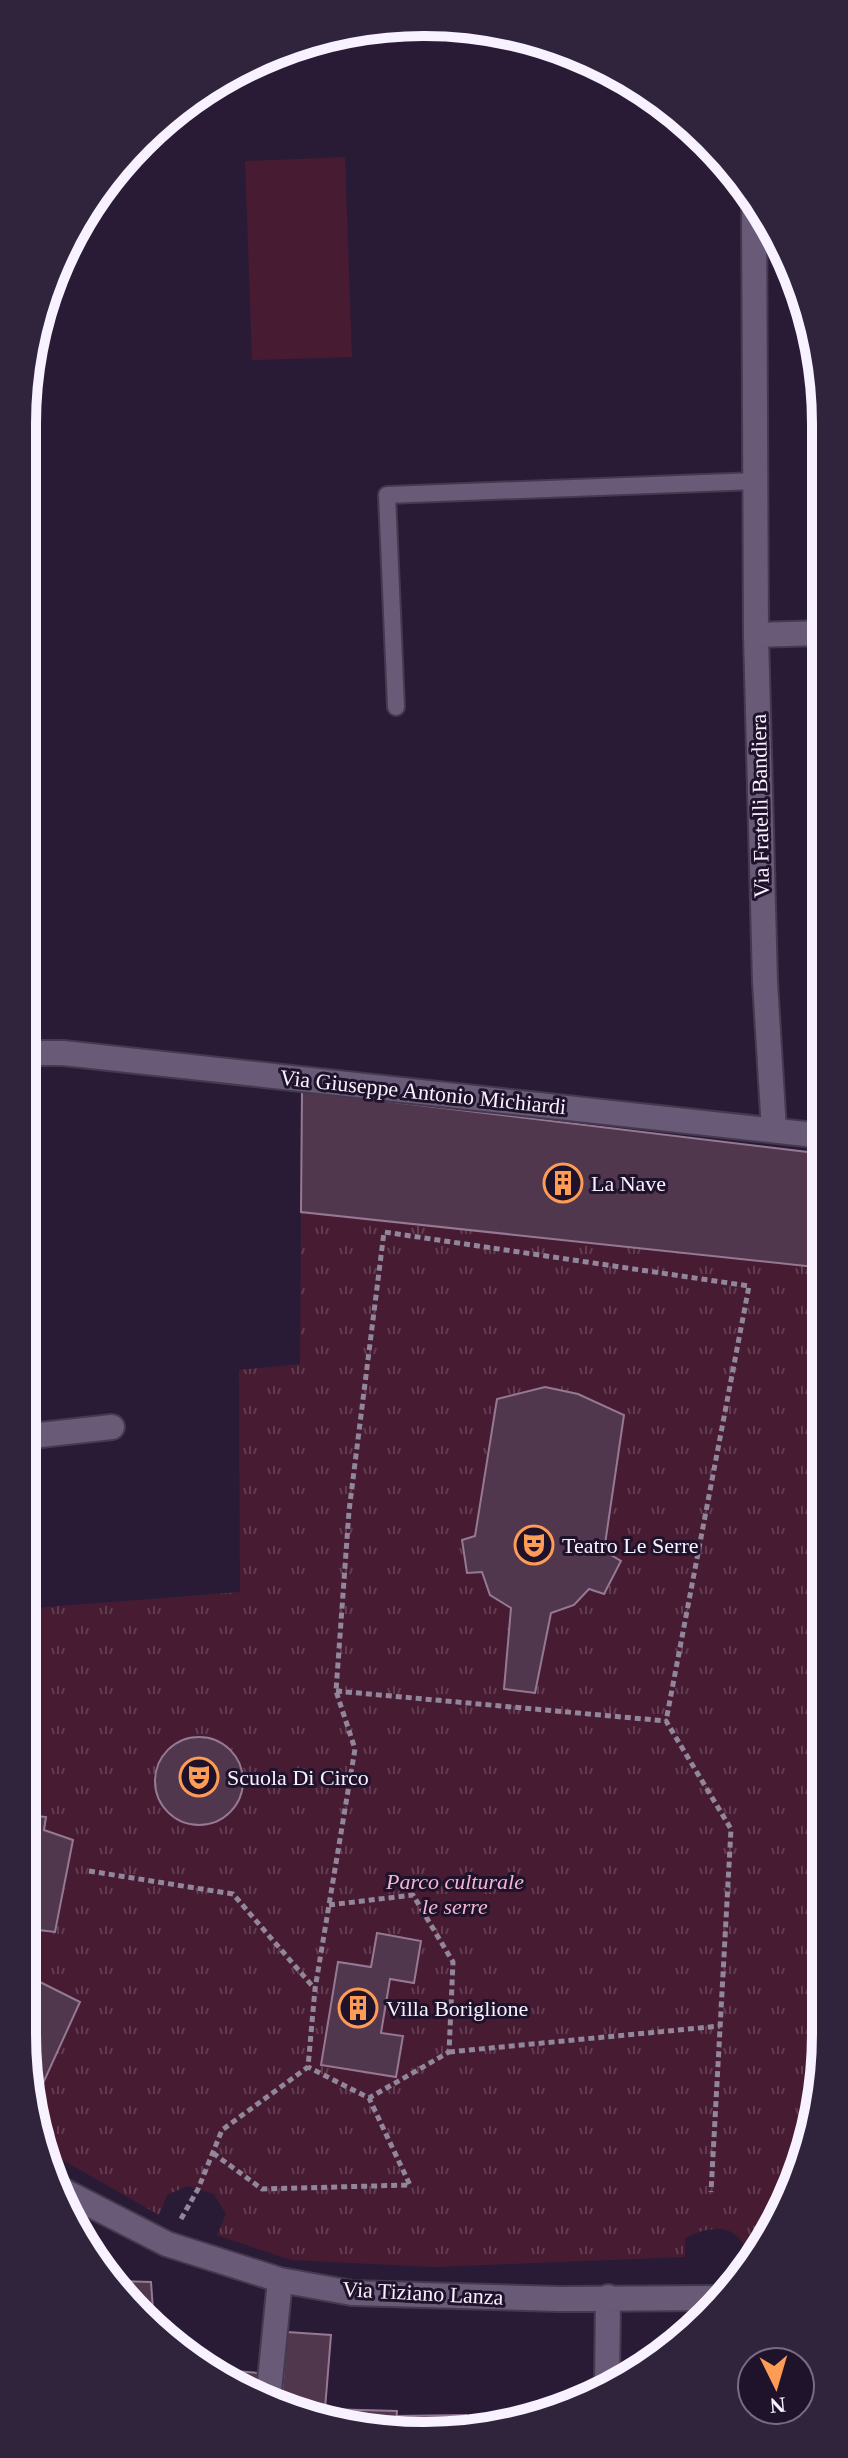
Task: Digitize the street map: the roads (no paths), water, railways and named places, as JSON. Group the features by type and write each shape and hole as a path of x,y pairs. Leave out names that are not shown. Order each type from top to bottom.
{"street":[{"name":"Via Fratelli Bandiera","path":"754,220 756,635 765,982 774,1130"},
{"path":"756,635 812,633"},
{"name":"Via Giuseppe Antonio Michiardi","path":"36,1053 79,1055 812,1135"},
{"path":"36,1435 112,1427"},
{"name":"Via Tiziano Lanza","path":"71,2195 167,2244 280,2280 352,2293 708,2298"},
{"path":"269,2389 280,2280"},
{"path":"608,2297 613,2372"}],"lane":[{"path":"396,707 387,495 756,481"}],"place":[{"name":"La Nave","path":"563,1183"},
{"name":"Teatro Le Serre","path":"534,1545"},
{"name":"Scuola Di Circo","path":"199,1777"},
{"name":"Villa Boriglione","path":"358,2008"}],"park label":[{"name":"Parco culturale le serre","path":"455,1894"}]}
